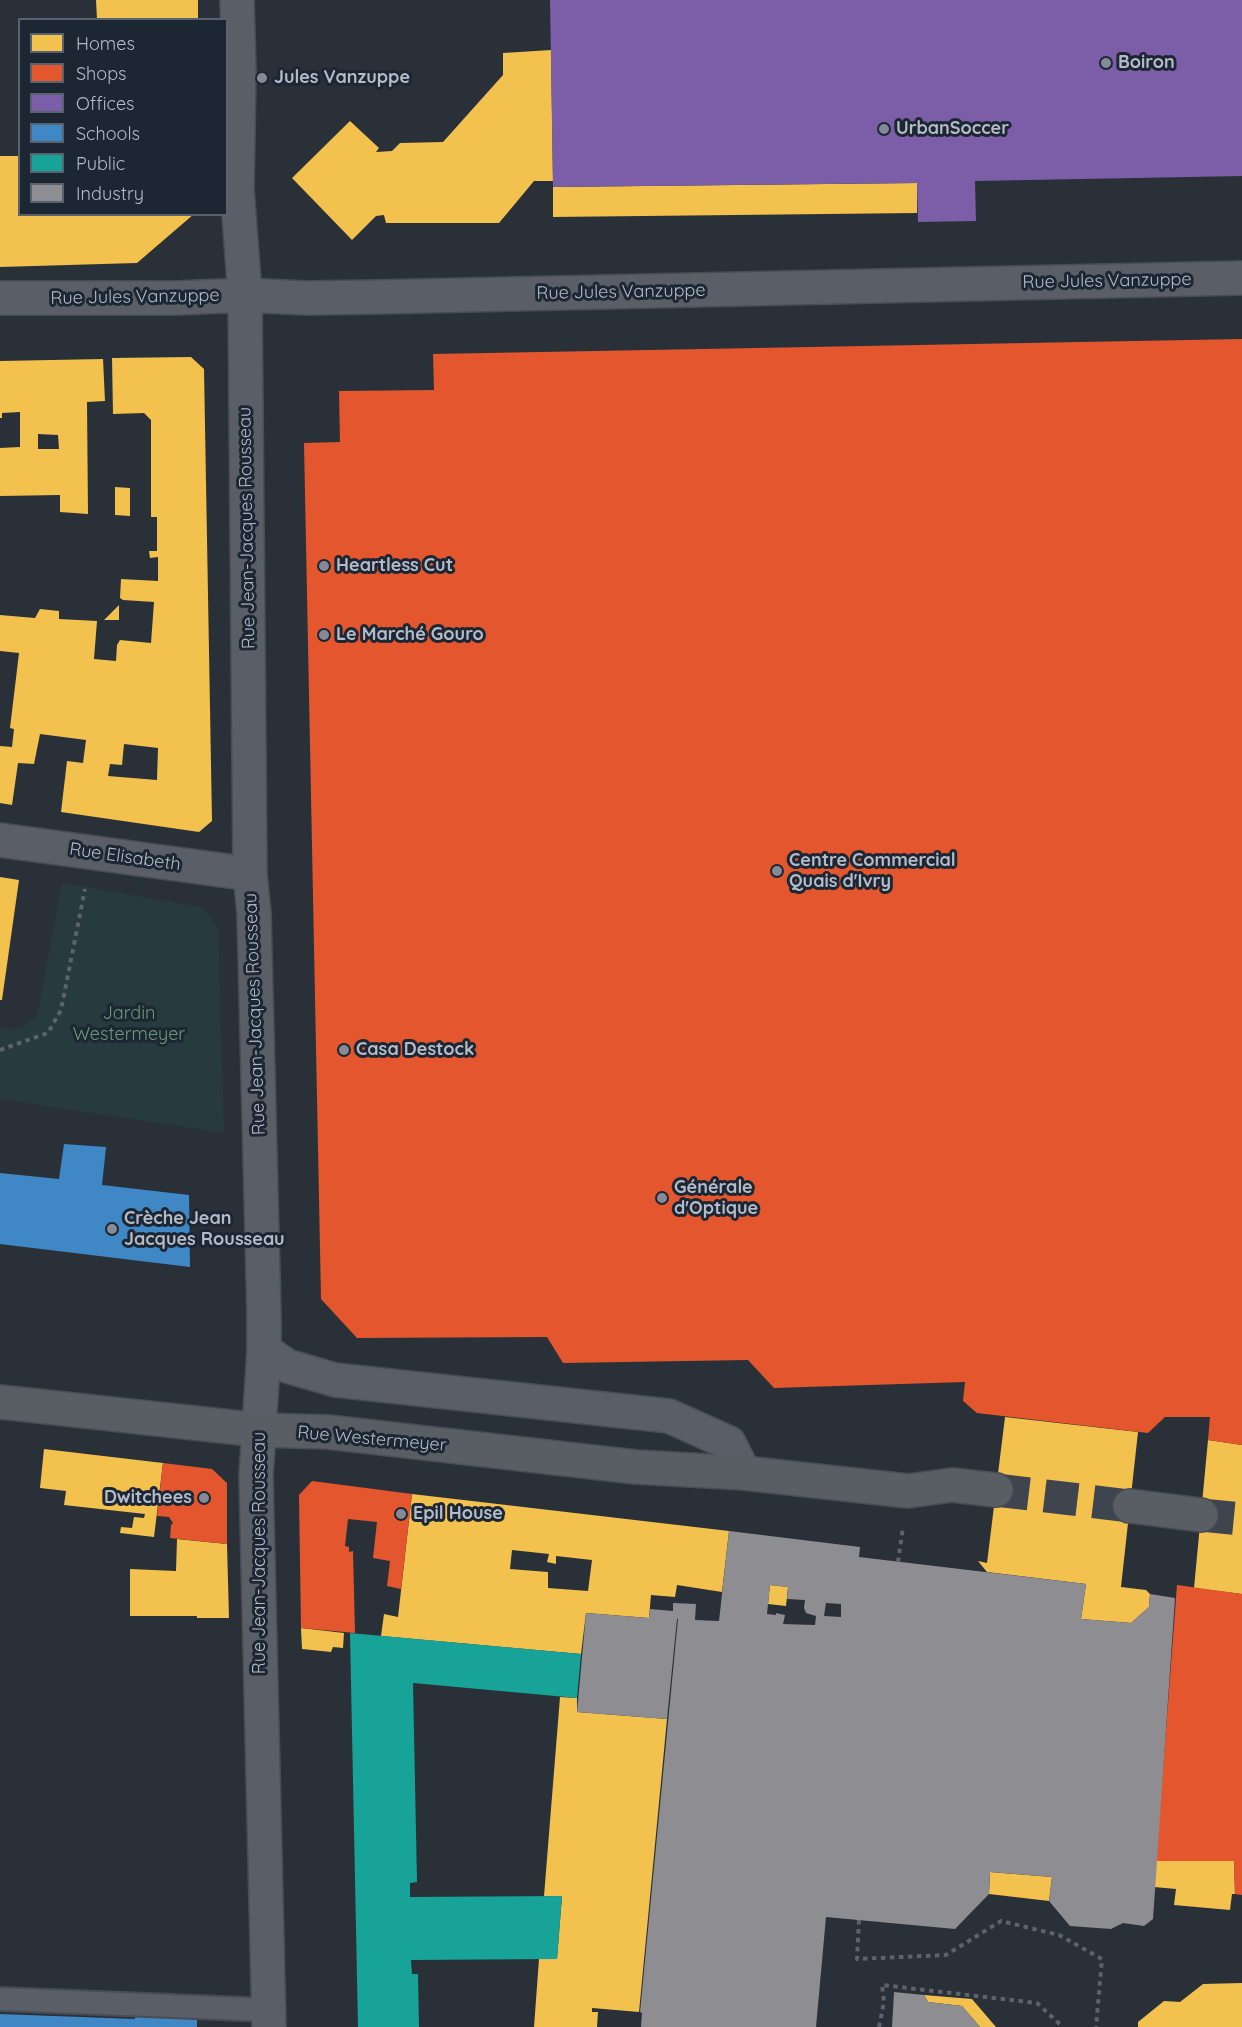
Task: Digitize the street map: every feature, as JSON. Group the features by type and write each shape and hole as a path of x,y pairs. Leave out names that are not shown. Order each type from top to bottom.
{"main road":[{"name":"Rue Westermeyer","path":"0,1402 259,1430 328,1432 636,1467 744,1473 908,1491 952,1485 996,1490"},
{"path":"1130,1506 1201,1515"}],"street":[{"name":"Rue Jean-Jacques Rousseau","path":"237,0 237,189 245,295 250,874 254,913 264,1350 256,1476 269,2018"},
{"name":"Rue Jules Vanzuppe","path":"0,298 177,298 245,295 305,298 375,297 1242,278"},
{"name":"Rue Elisabeth","path":"0,840 250,874"},
{"path":"264,1350 287,1366 335,1380 669,1416 729,1443 744,1473"}],"lane":[{"path":"0,1999 269,2018"}],"path":[{"path":"0,1050 48,1033 61,1010 92,853"},
{"path":"859,1920 857,1959 946,1955 1001,1921 1059,1935 1102,1959 1096,2027"},
{"path":"879,2027 884,2002 882,1985 1037,2003 1063,2027"}],"green space":[{"name":"Jardin Westermeyer","path":"62,883 201,907 218,926 224,1133 0,1099 0,1027 20,1030 37,1016"}],"building: Homes":[{"path":"96,0 198,0 198,18 97,18"},
{"path":"551,50 553,181 534,181 499,223 386,223 384,215 376,216 352,240 292,178 350,121 379,148 376,152 392,151 400,143 443,142 503,75 503,53"},
{"path":"0,156 18,156 18,216 192,216 137,263 0,267"},
{"path":"917,183 917,213 553,217 553,187"},
{"path":"191,357 204,369 212,821 199,832 61,812 67,761 83,763 86,740 40,734 34,764 18,763 12,805 0,803 0,746 12,747 14,729 10,728 19,653 0,651 0,615 35,618 40,609 59,611 59,619 97,621 94,659 116,661 117,645 120,640 151,643 154,602 120,598 121,579 158,581 158,557 150,558 149,551 157,551 157,517 151,517 151,420 144,413 113,414 112,358","holes":["124,744 158,748 157,780 108,776 110,764 122,765"]},
{"path":"103,359 105,401 87,402 88,514 60,512 60,495 0,496 0,448 20,447 20,412 2,413 2,418 0,418 0,361","holes":["38,434 58,435 59,449 38,449"]},
{"path":"115,487 130,488 130,516 115,515"},
{"path":"119,605 119,620 104,620"},
{"path":"0,877 19,880 2,1000 0,1000"},
{"path":"1005,1417 1138,1432 1121,1587 1146,1590 1150,1594 1149,1607 1131,1623 1081,1619 1086,1584 987,1572 978,1561 987,1563"},
{"path":"1208,1440 1242,1445 1242,1594 1194,1588"},
{"path":"44,1449 163,1463 154,1537 120,1533 121,1527 132,1528 134,1517 144,1518 145,1514 64,1505 66,1491 40,1488"},
{"path":"412,1494 729,1531 722,1592 677,1585 675,1597 651,1595 649,1618 586,1613 581,1654 381,1636 384,1614 398,1617","holes":["512,1550 549,1554 547,1562 556,1564 556,1556 592,1560 588,1591 548,1588 548,1572 510,1569"]},
{"path":"177,1539 227,1544 229,1618 130,1616 130,1569 176,1571"},
{"path":"770,1585 788,1587 786,1606 768,1604"},
{"path":"301,1628 344,1633 343,1648 333,1647 331,1652 302,1649"},
{"path":"560,1697 577,1698 577,1712 667,1719 639,2012 592,2008 592,2012 598,2012 597,2027 534,2027 539,1959 557,1959 562,1896 544,1896"},
{"path":"1156,1861 1234,1861 1235,1894 1232,1894 1230,1910 1174,1905 1176,1889 1154,1887"},
{"path":"990,1872 1052,1877 1049,1901 989,1894"},
{"path":"1242,1983 1242,2027 1138,2027 1138,2022 1164,2001 1180,2002 1203,1984"},
{"path":"924,1995 972,1999 996,2027 980,2027 962,2006 928,2002"}],"building: Shops":[{"name":"Centre Commercial Quais d'Ivry","path":"1242,339 1242,1445 1208,1440 1210,1417 1165,1417 1148,1433 977,1413 963,1401 965,1382 774,1388 748,1360 563,1363 547,1337 357,1338 321,1299 304,443 340,442 339,391 434,390 433,354"},
{"path":"163,1463 212,1469 227,1483 227,1544 170,1538 173,1523 169,1517 157,1516"},
{"path":"312,1481 412,1494 401,1589 387,1586 390,1561 373,1558 377,1522 348,1519 345,1546 349,1547 349,1552 353,1551 355,1633 301,1628 299,1495"},
{"path":"1177,1585 1242,1594 1242,1895 1235,1894 1234,1861 1156,1861"}],"building: Offices":[{"path":"550,0 1242,0 1242,176 975,181 976,221 918,222 917,183 553,187"}],"building: Schools":[{"path":"64,1144 106,1147 102,1185 189,1195 190,1267 0,1244 0,1173 59,1179"},
{"path":"143,2010 172,2013 171,2017 197,2018 197,2027 0,2027 0,2014 135,2019 135,2016 143,2017"}],"building: Public":[{"path":"350,1633 581,1654 577,1698 413,1683 417,1882 410,1883 410,1897 562,1896 557,1959 411,1960 412,1974 418,1974 419,2027 358,2027"}],"building: Industry":[{"path":"729,1531 860,1547 859,1557 1086,1584 1081,1619 1131,1623 1149,1607 1150,1594 1175,1598 1153,1919 1144,1926 1123,1923 1111,1929 1070,1926 1049,1901 1052,1877 990,1872 989,1894 955,1929 826,1917 816,2027 641,2027 642,2013 640,2012 678,1619 667,1719 577,1712 586,1613 649,1618 650,1609 673,1611 673,1603 696,1604 695,1620 719,1621","holes":["770,1585 788,1587 787,1599 805,1600 806,1613 816,1616 815,1625 783,1624 785,1615 767,1614","826,1603 841,1604 841,1617 824,1616"]},
{"path":"894,1992 924,1995 928,2002 962,2006 980,2027 892,2027"}],"tunnel":[{"path":"996,1490 1130,1506"},
{"path":"1201,1515 1242,1519"}],"place":[{"name":"Boiron","path":"1106,63"},
{"name":"Jules Vanzuppe","path":"262,78"},
{"name":"UrbanSoccer","path":"884,129"},
{"name":"Heartless Cut","path":"324,566"},
{"name":"Le Marché Gouro","path":"324,635"},
{"name":"Centre Commercial Quais d'Ivry","path":"777,871"},
{"name":"Casa Destock","path":"344,1050"},
{"name":"Générale d'Optique","path":"662,1198"},
{"name":"Crèche Jean Jacques Rousseau","path":"112,1229"},
{"name":"Dwitchees","path":"204,1498"},
{"name":"Epil House","path":"401,1514"}]}
